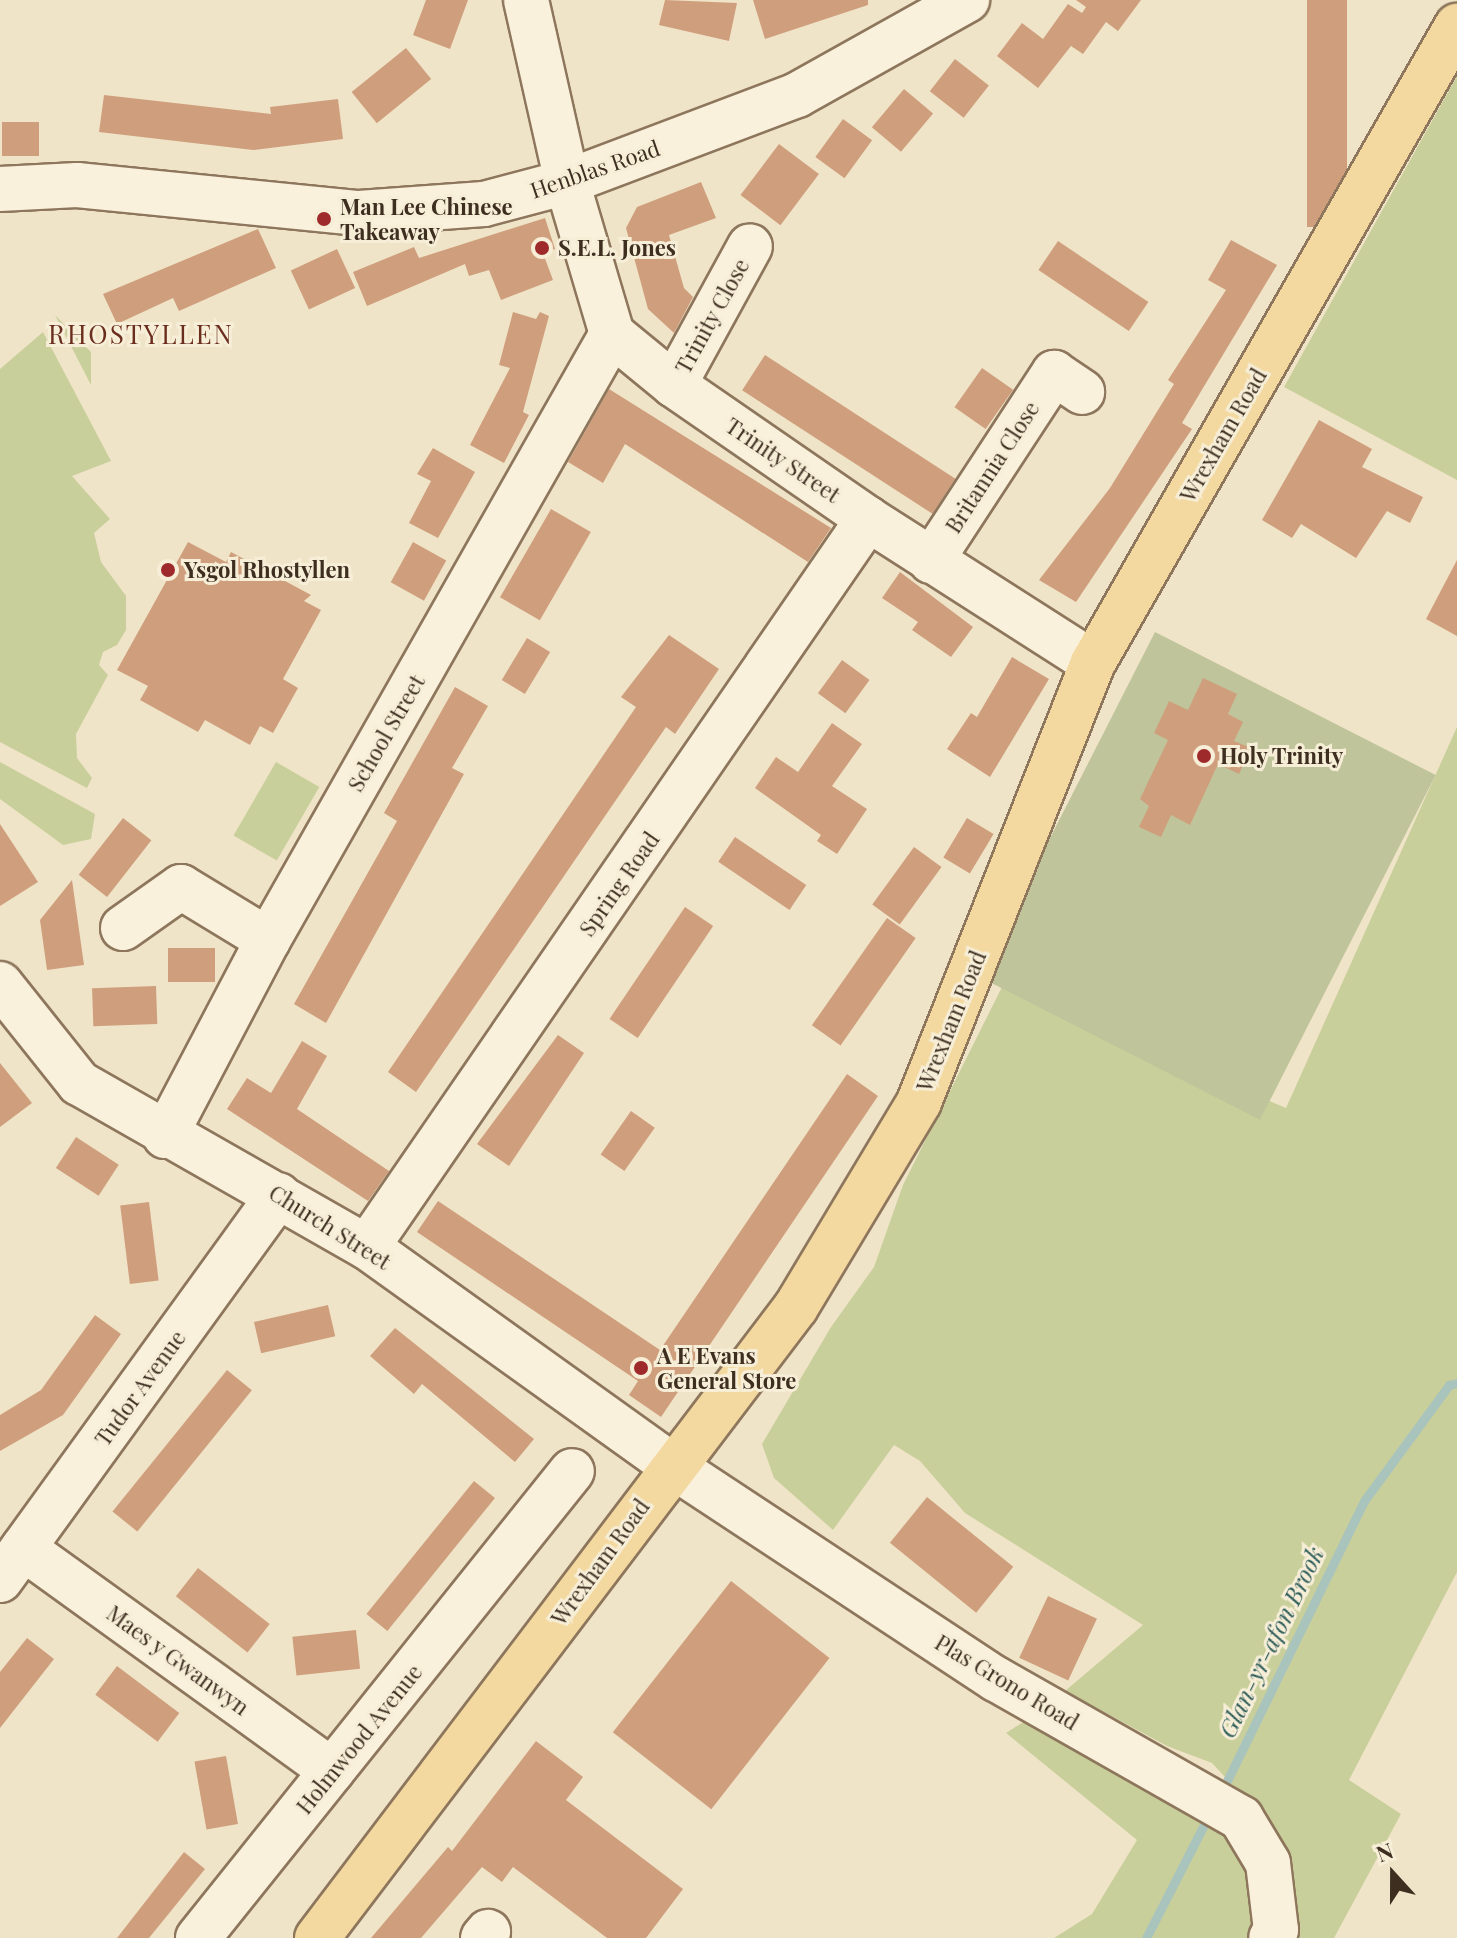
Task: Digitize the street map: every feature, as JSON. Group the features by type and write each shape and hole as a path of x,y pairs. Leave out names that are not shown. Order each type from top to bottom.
{"main road":[{"name":"Wrexham Road","path":"317,1938 671,1465 796,1307 919,1102 1093,663 1457,26"}],"street":[{"path":"526,0 567,182 612,334"},
{"name":"Henblas Road","path":"0,189 77,185 359,213 484,204 567,182 797,95 967,0"},
{"name":"Trinity Close","path":"674,385 750,246"},
{"name":"Trinity Street","path":"612,334 674,385 868,519 1093,663"},
{"name":"School Street","path":"165,1136 268,940 612,334"},
{"name":"Britannia Close","path":"931,561 1054,373"},
{"name":"Spring Road","path":"367,1247 868,519"},
{"path":"123,928 185,872 268,940"},
{"name":"Church Street","path":"0,984 79,1083 165,1136 279,1195 367,1247 671,1465"},
{"name":"Tudor Avenue","path":"12,1564 279,1195"},
{"name":"Plas Grono Road","path":"671,1465 996,1679 1241,1818 1268,1863 1276,1930 1271,1938"},
{"name":"Holmwood Avenue","path":"198,1938 332,1771 531,1549 572,1471"},
{"name":"Maes y Gwanwyn","path":"12,1564 332,1771"}],"green space":[{"path":"1457,76 1457,480 1284,387"},
{"path":"55,315 91,352 91,385"},
{"path":"43,332 111,461 72,476 110,519 94,533 101,562 126,596 126,630 117,645 103,652 99,665 108,675 76,734 77,758 92,778 87,788 0,742 0,369"},
{"path":"1155,632 1436,775 1260,1120 979,977"},
{"path":"1457,727 1457,1572 1349,1780 1401,1814 1334,1938 1054,1938 1092,1914 1137,1840 1006,1733 1028,1719 1253,1807 1212,1763 1167,1746 1065,1691 1143,1625 965,1513 920,1461 894,1445 833,1530 774,1478 762,1444 831,1327 874,1267 903,1185 1002,987 1286,1108"},
{"path":"0,762 95,814 91,839 63,845 0,799"},
{"path":"276,762 319,787 277,861 234,836"}],"building":[{"path":"426,0 468,0 450,49 413,35"},
{"path":"665,0 737,3 729,41 659,25"},
{"path":"753,0 868,0 868,5 765,39"},
{"path":"1076,0 1141,0 1118,31 1106,22 1083,54 1071,46 1038,88 997,56 1022,23 1043,39 1068,4 1082,13 1086,7"},
{"path":"1307,0 1347,0 1347,227 1307,227"},
{"path":"406,48 431,79 377,123 352,92"},
{"path":"955,59 989,85 964,118 930,91"},
{"path":"904,89 933,113 901,152 872,127"},
{"path":"104,95 271,114 270,107 338,99 343,139 253,150 99,132"},
{"path":"843,119 872,140 844,178 815,157"},
{"path":"2,122 39,122 39,156 2,156"},
{"path":"779,144 819,174 780,225 740,195"},
{"path":"701,182 716,218 669,235 684,288 693,297 674,333 648,309 626,228 637,207"},
{"path":"545,218 555,249 543,253 553,280 501,300 489,270 469,276 465,264 367,306 353,272 414,247 419,258"},
{"path":"258,229 276,268 179,311 173,298 117,324 103,294"},
{"path":"1231,240 1277,265 1182,423 1192,429 1076,602 1039,580 1110,488 1174,384 1168,380 1226,290 1208,280"},
{"path":"1058,241 1148,302 1129,331 1038,270"},
{"path":"337,249 355,288 309,310 291,271"},
{"path":"513,312 536,319 540,312 549,316 523,412 529,415 504,463 470,445 510,368 499,365"},
{"path":"765,355 955,479 933,514 742,390"},
{"path":"982,368 1013,390 986,429 954,407"},
{"path":"609,389 831,528 808,562 625,444 603,483 568,462"},
{"path":"1319,420 1372,449 1362,467 1423,497 1410,523 1387,511 1356,558 1301,524 1292,538 1262,520"},
{"path":"433,448 475,472 438,538 409,523 431,481 417,474"},
{"path":"551,509 591,532 540,620 500,597"},
{"name":"Ysgol Rhostyllen","path":"188,542 226,562 231,552 311,595 304,601 321,610 283,679 298,688 273,733 260,726 250,745 205,720 198,732 140,700 148,686 117,670"},
{"path":"413,542 446,560 424,601 391,582"},
{"path":"1457,560 1457,636 1426,619"},
{"path":"900,572 973,627 951,657 912,630 918,622 882,598"},
{"path":"669,635 719,669 675,734 666,727 416,1092 388,1072 636,707 621,697"},
{"path":"527,638 550,652 525,694 502,680"},
{"path":"1012,657 1049,679 990,777 947,749 971,713 977,717"},
{"path":"842,660 870,680 845,713 818,693"},
{"name":"Holy Trinity","path":"1203,678 1237,694 1228,714 1243,722 1234,741 1251,748 1239,774 1218,764 1190,825 1171,815 1161,837 1139,827 1149,806 1140,799 1168,740 1154,733 1169,701 1188,710"},
{"path":"455,687 488,706 452,768 464,774 326,1023 294,1004 397,821 384,813"},
{"path":"832,723 862,744 832,786 867,809 837,854 817,841 821,835 755,788 776,757 798,772"},
{"path":"123,818 151,840 107,897 79,875"},
{"path":"967,818 994,834 970,873 943,857"},
{"path":"0,824 38,882 0,906"},
{"path":"735,837 806,885 790,910 718,862"},
{"path":"914,847 942,867 900,924 872,904"},
{"path":"72,880 84,965 47,970 40,920"},
{"path":"685,907 713,926 638,1038 610,1019"},
{"path":"887,918 916,938 841,1045 812,1025"},
{"path":"168,948 215,948 215,982 168,982"},
{"path":"156,986 157,1024 93,1026 92,988"},
{"path":"558,1035 584,1053 509,1166 477,1144"},
{"path":"302,1041 327,1056 297,1109 389,1171 368,1201 227,1109 247,1078 271,1093"},
{"path":"0,1063 32,1103 0,1127"},
{"path":"847,1074 878,1096 661,1417 629,1395 638,1381 417,1232 438,1201 660,1350"},
{"path":"631,1111 655,1128 624,1171 601,1154"},
{"path":"76,1137 119,1165 99,1196 56,1168"},
{"path":"149,1202 159,1280 130,1284 120,1206"},
{"path":"328,1305 335,1336 261,1353 254,1322"},
{"path":"95,1315 121,1334 63,1415 0,1451 0,1415 41,1390"},
{"path":"395,1328 534,1439 515,1462 422,1384 414,1394 370,1356"},
{"path":"227,1370 252,1390 137,1532 112,1511"},
{"path":"474,1481 495,1498 387,1631 366,1614"},
{"path":"927,1497 1013,1567 976,1613 890,1543"},
{"path":"198,1568 270,1624 248,1652 176,1596"},
{"path":"731,1581 830,1658 711,1809 613,1732"},
{"path":"1048,1596 1097,1619 1068,1680 1019,1658"},
{"path":"356,1630 360,1669 296,1675 292,1637"},
{"path":"27,1638 54,1659 0,1728 0,1672"},
{"path":"117,1666 179,1713 158,1742 95,1695"},
{"path":"536,1741 583,1777 566,1800 683,1889 646,1938 607,1938 513,1867 502,1882 482,1867 421,1938 371,1938 448,1847 452,1851"},
{"path":"226,1756 238,1824 206,1830 194,1762"},
{"path":"184,1852 205,1869 149,1938 117,1938"}],"waterway":[{"name":"Glan-yr-afon Brook","path":"1221,1793 1364,1501 1449,1385 1457,1383"},
{"name":"Glan-yr-afon Brook","path":"1146,1938 1210,1813"}],"place":[{"name":"Man Lee Chinese Takeaway","path":"324,219"},
{"name":"S.E.L. Jones","path":"542,248"},
{"name":"Ysgol Rhostyllen","path":"168,570"},
{"name":"Holy Trinity","path":"1204,756"},
{"name":"A E Evans General Store","path":"641,1368"}],"district":[{"name":"RHOSTYLLEN","path":"141,334"}]}
